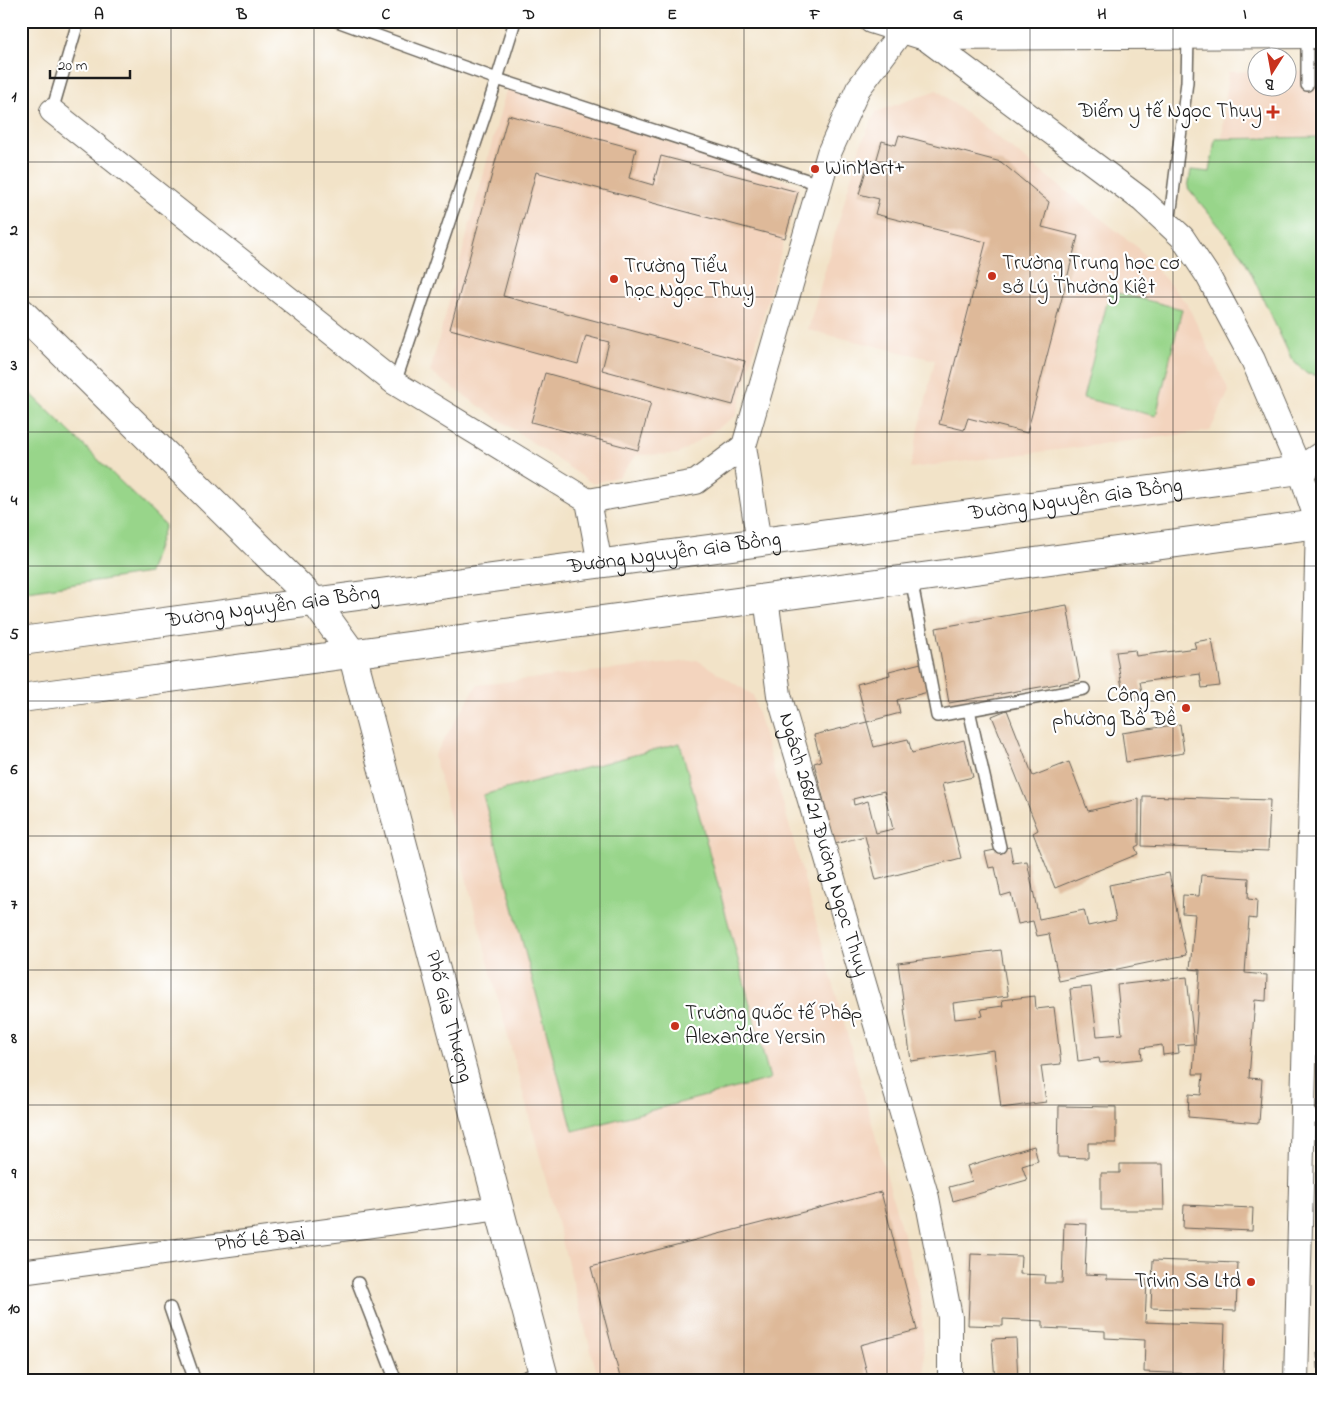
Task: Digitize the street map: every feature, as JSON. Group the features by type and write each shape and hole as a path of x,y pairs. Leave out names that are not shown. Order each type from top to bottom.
{"main road":[{"path":"21,312 315,602 352,653"},
{"name":"Đường Nguyễn Gia Bồng","path":"21,641 1300,470 1323,455"},
{"path":"21,698 1320,522"},
{"name":"Phố Gia Thượng","path":"352,653 544,1376"}],"street":[{"path":"870,21 901,27 925,38 1142,200 1182,237 1208,276 1253,360 1320,522 1313,1117 1296,1381"},
{"path":"758,543 744,446 829,153 841,123 858,90 901,27"},
{"path":"925,38 1315,36"},
{"path":"52,111 395,383 588,500 696,482 744,446"},
{"path":"588,500 600,564"},
{"name":"Ngách 268/21 Đường Ngọc Thụy","path":"766,598 779,695 927,1198 950,1317 950,1381"},
{"name":"Phố Lê Đại","path":"21,1272 499,1208"}],"lane":[{"path":"52,111 78,22 76,21"},
{"path":"337,21 497,79 820,184"},
{"path":"395,383 515,21"},
{"path":"1169,225 1187,82 1188,36"},
{"path":"1307,85 1315,36"},
{"path":"911,578 937,716 1084,689"},
{"path":"969,710 1000,847"},
{"path":"358,1283 396,1381"},
{"path":"170,1308 195,1381"},
{"path":"516,1381 544,1376"}],"shaded area":[{"name":"Điểm y tế Ngọc Thụy","path":"1246,71 1246,98 1296,98 1296,71 1323,71 1323,137 1222,139 1228,72"},
{"name":"Trường Tiểu học Ngọc Thuỵ","path":"507,87 799,186 736,416 678,454 636,455 620,476 593,484 430,372"},
{"name":"Trường Trung học cơ sở Lý Thường Kiệt","path":"937,90 1137,247 1187,304 1229,391 1210,431 910,468 935,360 808,330 860,146 876,112"},
{"name":"Trường quốc tế Pháp Alexandre Yersin","path":"697,660 753,695 920,1296 926,1381 599,1381 434,756 477,685"}],"green space":[{"path":"1323,137 1323,376 1307,374 1292,360 1242,254 1188,188 1191,170 1210,172 1215,139"},
{"path":"1110,291 1182,309 1156,416 1083,398"},
{"path":"21,384 165,525 149,573 21,592"},
{"path":"680,743 770,1079 573,1131 483,795"}],"building":[{"path":"508,115 636,149 629,178 653,185 661,156 798,192 785,238 536,172 503,296 745,361 733,405 602,370 609,342 586,336 578,364 450,329"},
{"path":"899,135 1001,162 1049,202 1042,227 1078,236 1027,433 968,418 964,430 939,424 986,242 875,214 879,199 859,194 869,160 876,162 882,141 896,145"},
{"path":"545,373 651,402 638,450 531,422"},
{"path":"1067,605 1080,680 949,703 936,628"},
{"path":"1212,639 1220,686 1202,688 1200,674 1140,682 1143,697 1124,699 1116,652 1135,650 1136,656 1196,648 1194,642"},
{"path":"921,663 928,692 897,700 900,713 867,722 857,684 890,675 889,671"},
{"path":"1007,710 1033,776 1069,762 1088,811 1139,799 1139,845 1135,847 1138,854 1055,888 1033,833 1038,830 992,716"},
{"path":"867,722 874,747 908,739 912,753 964,740 973,777 942,784 961,858 876,880 865,836 835,844 814,763 821,761 814,735","holes":["884,791 893,829 876,833 868,801 854,805 853,799"]},
{"path":"1180,724 1184,753 1126,762 1122,733"},
{"path":"1143,796 1270,800 1268,851 1142,846"},
{"path":"1010,847 1013,863 1027,861 1039,919 1084,910 1088,926 1116,920 1109,885 1169,873 1186,955 1059,981 1049,934 1037,936 1033,921 1018,924 1011,893 1001,896 995,867 989,868 985,852"},
{"path":"1201,875 1249,878 1248,899 1257,900 1256,919 1249,918 1245,973 1267,975 1266,1001 1255,1000 1249,1078 1262,1079 1259,1123 1188,1117 1189,1094 1201,1095 1203,1074 1193,1074 1200,970 1190,969 1195,914 1182,913 1183,895 1199,896"},
{"path":"1001,950 1008,996 953,1003 955,1019 983,1016 981,1009 1003,1006 1002,1000 1035,996 1036,1009 1054,1007 1061,1064 1041,1066 1046,1102 1001,1108 994,1050 911,1061 898,963"},
{"path":"1187,977 1194,1044 1178,1045 1179,1053 1163,1055 1162,1045 1141,1048 1142,1059 1100,1063 1099,1058 1078,1061 1070,989 1091,987 1097,1036 1122,1034 1117,985"},
{"path":"1059,1106 1116,1107 1116,1143 1088,1143 1088,1158 1058,1157"},
{"path":"1034,1146 1038,1161 1022,1166 1027,1180 953,1201 949,1187 972,1181 967,1166"},
{"path":"1120,1164 1163,1164 1164,1210 1101,1210 1101,1173 1120,1173"},
{"path":"881,1192 917,1330 860,1345 869,1381 621,1381 591,1267"},
{"path":"1184,1205 1253,1208 1252,1231 1183,1228"},
{"path":"1064,1223 1087,1224 1085,1274 1107,1275 1107,1279 1147,1280 1145,1322 1225,1325 1223,1375 1144,1372 1145,1340 1105,1338 1105,1331 1043,1328 1043,1321 1003,1319 1003,1326 968,1325 971,1254 1021,1256 1020,1274 1045,1275 1044,1283 1062,1283"},
{"path":"1153,1260 1238,1263 1236,1311 1151,1308"},
{"path":"1016,1338 1018,1381 995,1381 992,1339"},
{"path":"1317,1353 1323,1353 1323,1381 1319,1381"}],"place":[{"name":"Điểm y tế Ngọc Thụy","path":"1273,112"},
{"name":"WinMart+","path":"815,169"},
{"name":"Trường Trung học cơ sở Lý Thường Kiệt","path":"992,276"},
{"name":"Trường Tiểu học Ngọc Thuỵ","path":"614,279"},
{"name":"Công an phường Bồ Đề","path":"1186,708"},
{"name":"Trường quốc tế Pháp Alexandre Yersin","path":"675,1026"},
{"name":"Trivin Sa Ltd","path":"1251,1282"}]}
